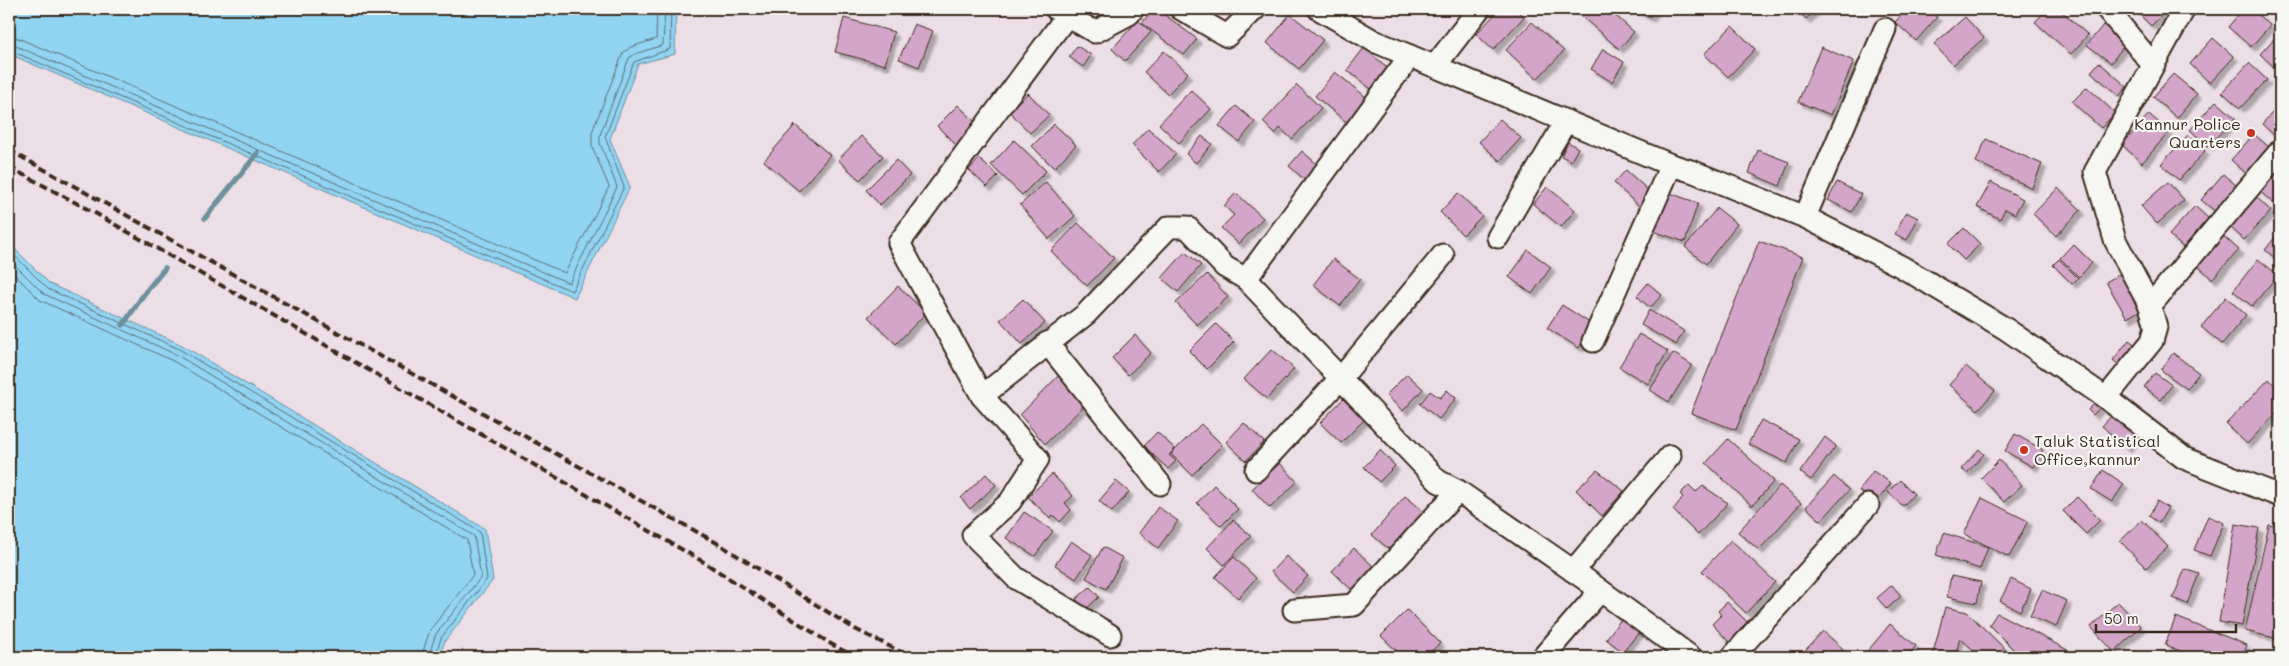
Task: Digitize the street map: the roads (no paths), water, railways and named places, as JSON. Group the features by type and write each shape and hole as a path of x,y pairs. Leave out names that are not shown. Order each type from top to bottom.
{"street":[{"path":"1110,635 1016,578 973,535 1010,502 1038,459 982,396 899,242 1061,13 1095,32 1129,14 1132,9"},
{"path":"1181,9 1227,36 1255,9"},
{"path":"1318,9 1374,41 1671,165 1694,172 1805,217 1902,266 1998,324 2106,398 2184,458 2280,496"},
{"path":"1435,66 1480,9"},
{"path":"2107,9 2153,65"},
{"path":"2106,398 2152,341 2156,327 2150,306 2115,240 2095,172 2184,9"},
{"path":"1805,217 1885,29"},
{"path":"1246,278 1410,56"},
{"path":"1498,238 1566,121"},
{"path":"2150,306 2280,151"},
{"path":"1593,341 1671,165"},
{"path":"982,396 1086,314 1169,227 1187,227 1225,267 1246,278 1438,481 1458,491 1573,571 1690,657"},
{"path":"1256,470 1340,378 1443,255"},
{"path":"1047,343 1160,484"},
{"path":"1573,571 1670,456"},
{"path":"1294,610 1354,604 1458,491"},
{"path":"1732,657 1868,505"},
{"path":"1542,657 1600,590"}],"water":[{"path":"9,9 676,9 675,54 638,64 610,139 630,187 575,298 9,54"},
{"path":"9,243 50,284 182,345 485,529 493,580 445,641 439,657 9,657"}],"waterway":[{"path":"205,218 258,153"},
{"path":"123,325 165,268"}],"railway":[{"path":"9,150 717,543 855,629 911,657"},
{"path":"9,167 95,213 702,561 831,644 855,657"}],"place":[{"name":"Kannur Police Quarters","path":"2251,133"},
{"name":"Taluk Statistical Office,kannur","path":"2024,450"}]}
